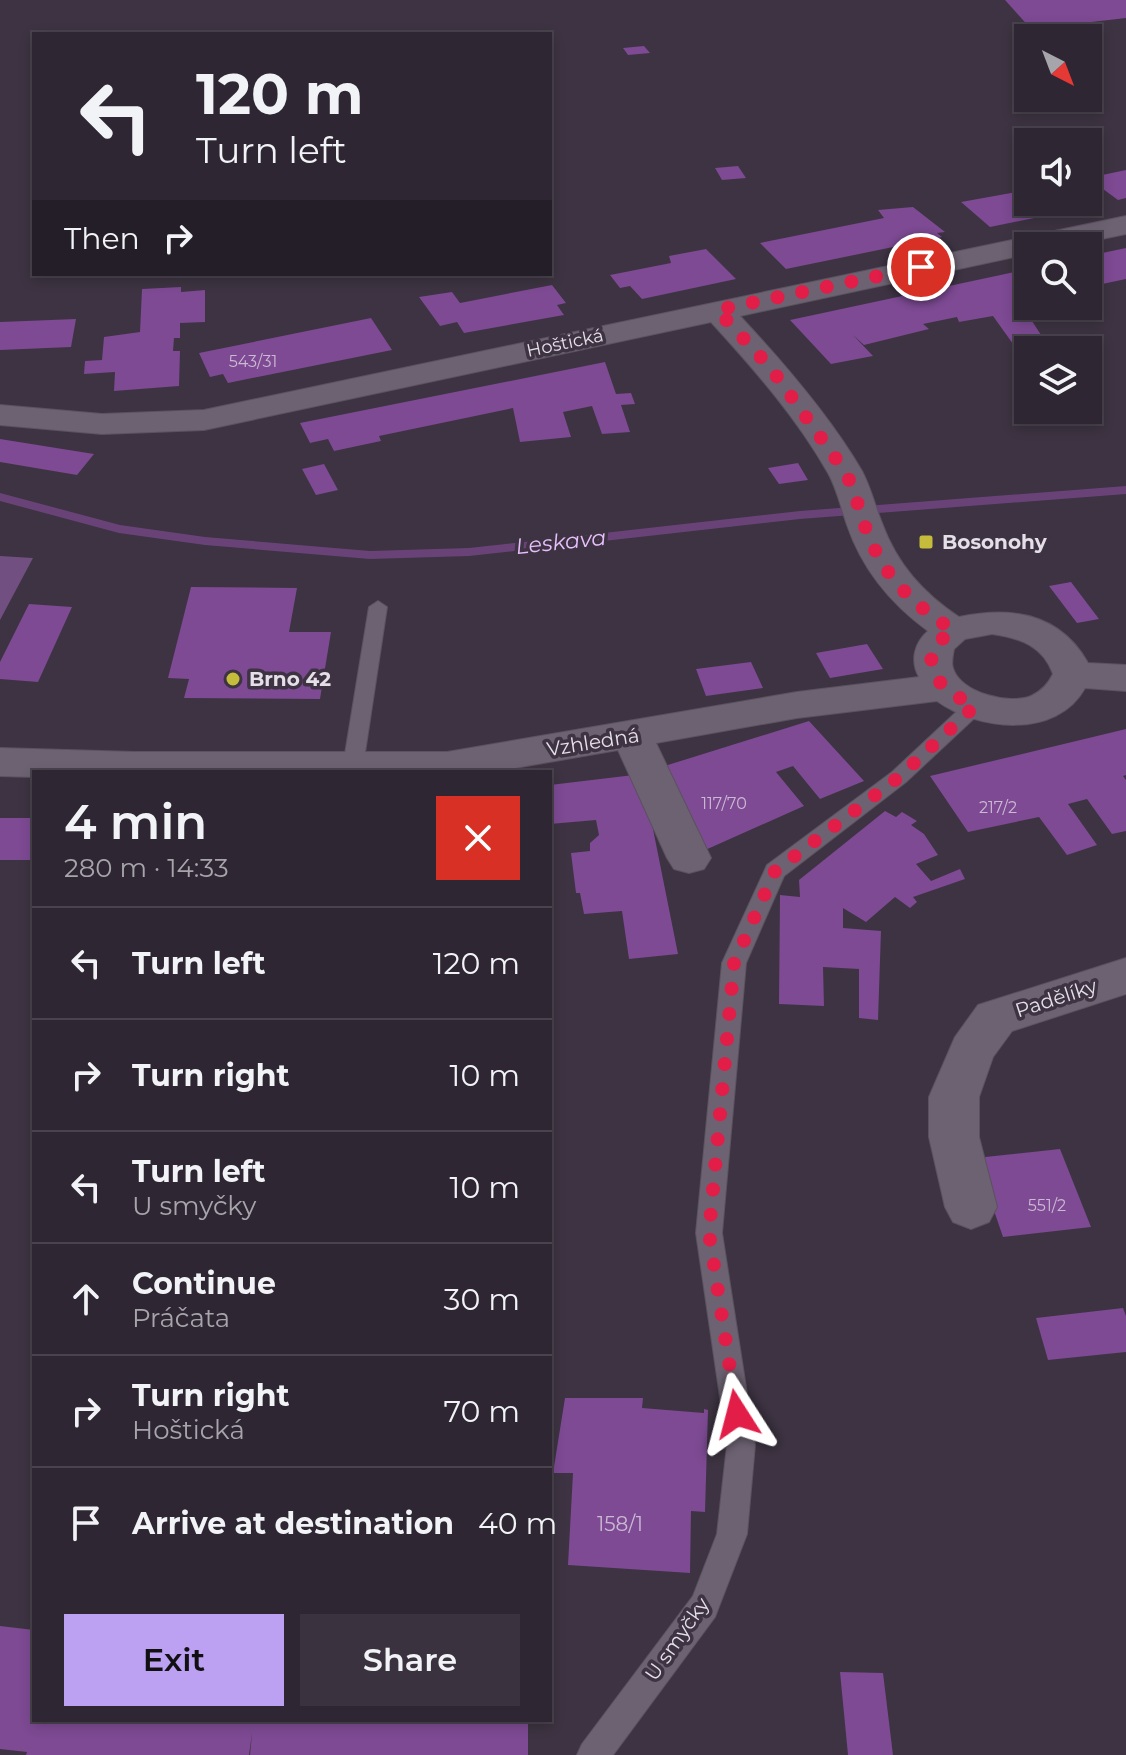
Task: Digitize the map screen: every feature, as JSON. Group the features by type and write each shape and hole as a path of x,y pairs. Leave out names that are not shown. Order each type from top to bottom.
{"street":[{"name":"Hoštická","path":"0,415 49,424 126,426 204,420 1126,225"},
{"path":"717,310 770,367 844,470 876,552 898,587 927,613 953,630"},
{"path":"992,622 1033,630 1051,640 1063,652 1073,674 1065,694 1042,708 1009,712 959,696 935,676 931,655 942,636 953,630 992,622"},
{"path":"1073,674 1126,678"},
{"name":"Vzhledná","path":"0,762 135,766 447,766 797,705 959,696"},
{"path":"632,736 689,858"},
{"name":"Padělíky","path":"971,1207 954,1137 954,1097 972,1050 995,1018 1126,976"}],"lane":[{"path":"353,766 378,607"},
{"name":"U smyčky","path":"593,1755 704,1606 732,1534 741,1445 709,1233 734,963 775,871 899,777 959,696"}],"shaded area":[{"path":"0,556 33,558 0,620"}],"building":[{"path":"1005,0 1126,0 1126,18 1074,24 1027,24"},
{"path":"644,46 650,53 628,55 623,48"},
{"path":"738,166 746,178 722,180 715,168"},
{"path":"1126,170 1126,198 1118,200 1102,188 1102,175"},
{"path":"1014,193 1014,216 1044,216 990,227 961,202"},
{"path":"913,207 945,232 937,233 942,237 786,269 760,243 884,218 878,210"},
{"path":"1126,248 1126,279 1102,284 1102,253"},
{"path":"706,249 736,279 642,299 630,286 620,288 610,275 671,263 669,256"},
{"path":"1014,272 1014,320 1031,320 1042,336 1014,336 1013,344 993,316 959,322 957,317 923,324 929,329 864,345 853,335 873,356 831,364 790,320"},
{"path":"552,285 566,303 557,305 564,315 464,333 457,322 440,326 419,297 452,292 460,303"},
{"path":"181,287 181,292 205,290 205,322 180,323 180,338 174,338 173,351 180,351 179,386 114,391 115,372 84,374 85,361 102,360 104,337 140,332 142,289"},
{"path":"371,318 392,350 228,383 223,374 210,377 199,353"},
{"path":"76,319 71,347 0,350 0,322"},
{"path":"605,362 616,394 631,393 635,404 621,405 630,432 602,434 592,406 563,412 571,437 520,442 513,408 379,436 381,441 334,451 328,439 310,443 300,423"},
{"path":"0,439 94,454 77,475 0,462"},
{"path":"798,463 808,480 779,484 768,468"},
{"path":"324,464 338,490 316,495 302,469"},
{"path":"1071,582 1099,619 1077,623 1049,586"},
{"path":"191,587 297,588 289,632 331,632 320,699 184,698 189,679 168,678"},
{"path":"29,604 72,607 38,682 0,679 0,662"},
{"path":"867,644 883,669 830,678 816,653"},
{"path":"751,662 763,688 706,696 696,669"},
{"path":"809,721 864,781 820,799 793,766 776,772 804,806 703,851 655,769"},
{"path":"1126,729 1126,775 1123,776 1126,780 1126,831 1112,834 1087,799 1068,804 1097,845 1067,855 1039,817 968,832 930,776"},
{"path":"642,774 678,954 629,959 622,911 584,914 580,893 576,893 571,853 590,851 590,843 599,835 596,820 552,824 552,785"},
{"path":"885,811 896,817 902,812 917,821 911,825 924,834 938,855 916,864 931,881 960,869 965,879 913,897 917,902 910,908 895,897 866,922 843,908 843,928 881,931 878,1020 859,1018 859,969 823,967 824,1006 779,1004 780,895 800,897 799,880"},
{"path":"0,818 32,818 32,860 0,860"},
{"path":"1060,1149 1091,1227 1003,1237 976,1158"},
{"path":"1123,1308 1126,1316 1126,1352 1048,1360 1036,1318"},
{"path":"565,1398 643,1398 642,1408 704,1413 704,1409 708,1410 705,1512 691,1511 690,1573 568,1565 573,1473 553,1473"},
{"path":"0,1626 32,1630 32,1722 528,1722 528,1755 250,1755 252,1733 249,1755 26,1755 27,1752 0,1749"},
{"path":"840,1672 883,1673 893,1755 848,1755"}],"waterway":[{"name":"Leskava","path":"0,497 119,529 205,541 370,555 469,552 800,515 1126,490"}],"place":[{"name":"Bosonohy","path":"926,542"},
{"name":"Brno 42","path":"233,679"}],"route":[{"path":"737,1414 709,1233 734,963 775,871 899,777 975,706 943,687 931,665 935,645 942,636 953,630 927,613 898,587 868,535 852,484 844,470 770,367 717,310 921,267"}]}
